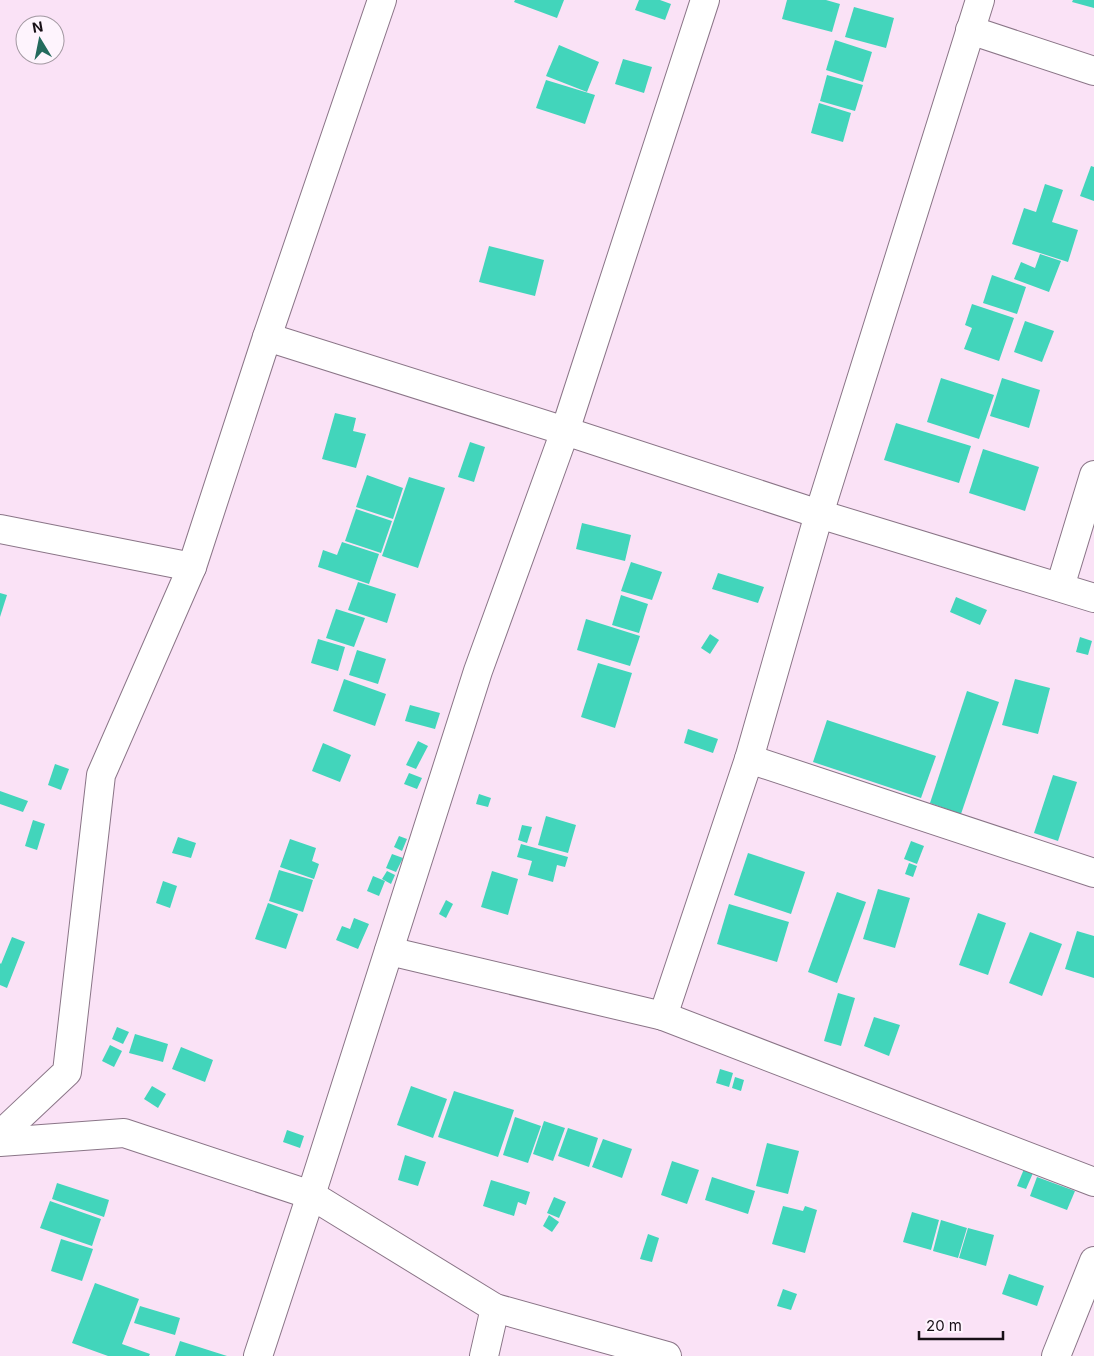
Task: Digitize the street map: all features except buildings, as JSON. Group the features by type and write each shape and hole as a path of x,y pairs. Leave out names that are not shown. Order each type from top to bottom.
{"street":[{"path":"0,1135 67,1072 101,775 192,567 267,337 382,0"},
{"path":"258,1356 311,1196 478,671 565,431 705,0"},
{"path":"663,1016 749,759 819,514 980,0"},
{"path":"970,30 1094,71"},
{"path":"267,337 819,514 1094,598"},
{"path":"1060,587 1094,475"},
{"path":"0,529 192,567"},
{"path":"749,759 1094,873"},
{"path":"389,951 663,1016 1094,1182"},
{"path":"0,1142 124,1133 311,1196 495,1308 668,1356"},
{"path":"1056,1356 1094,1261"},
{"path":"484,1356 495,1308"}]}
